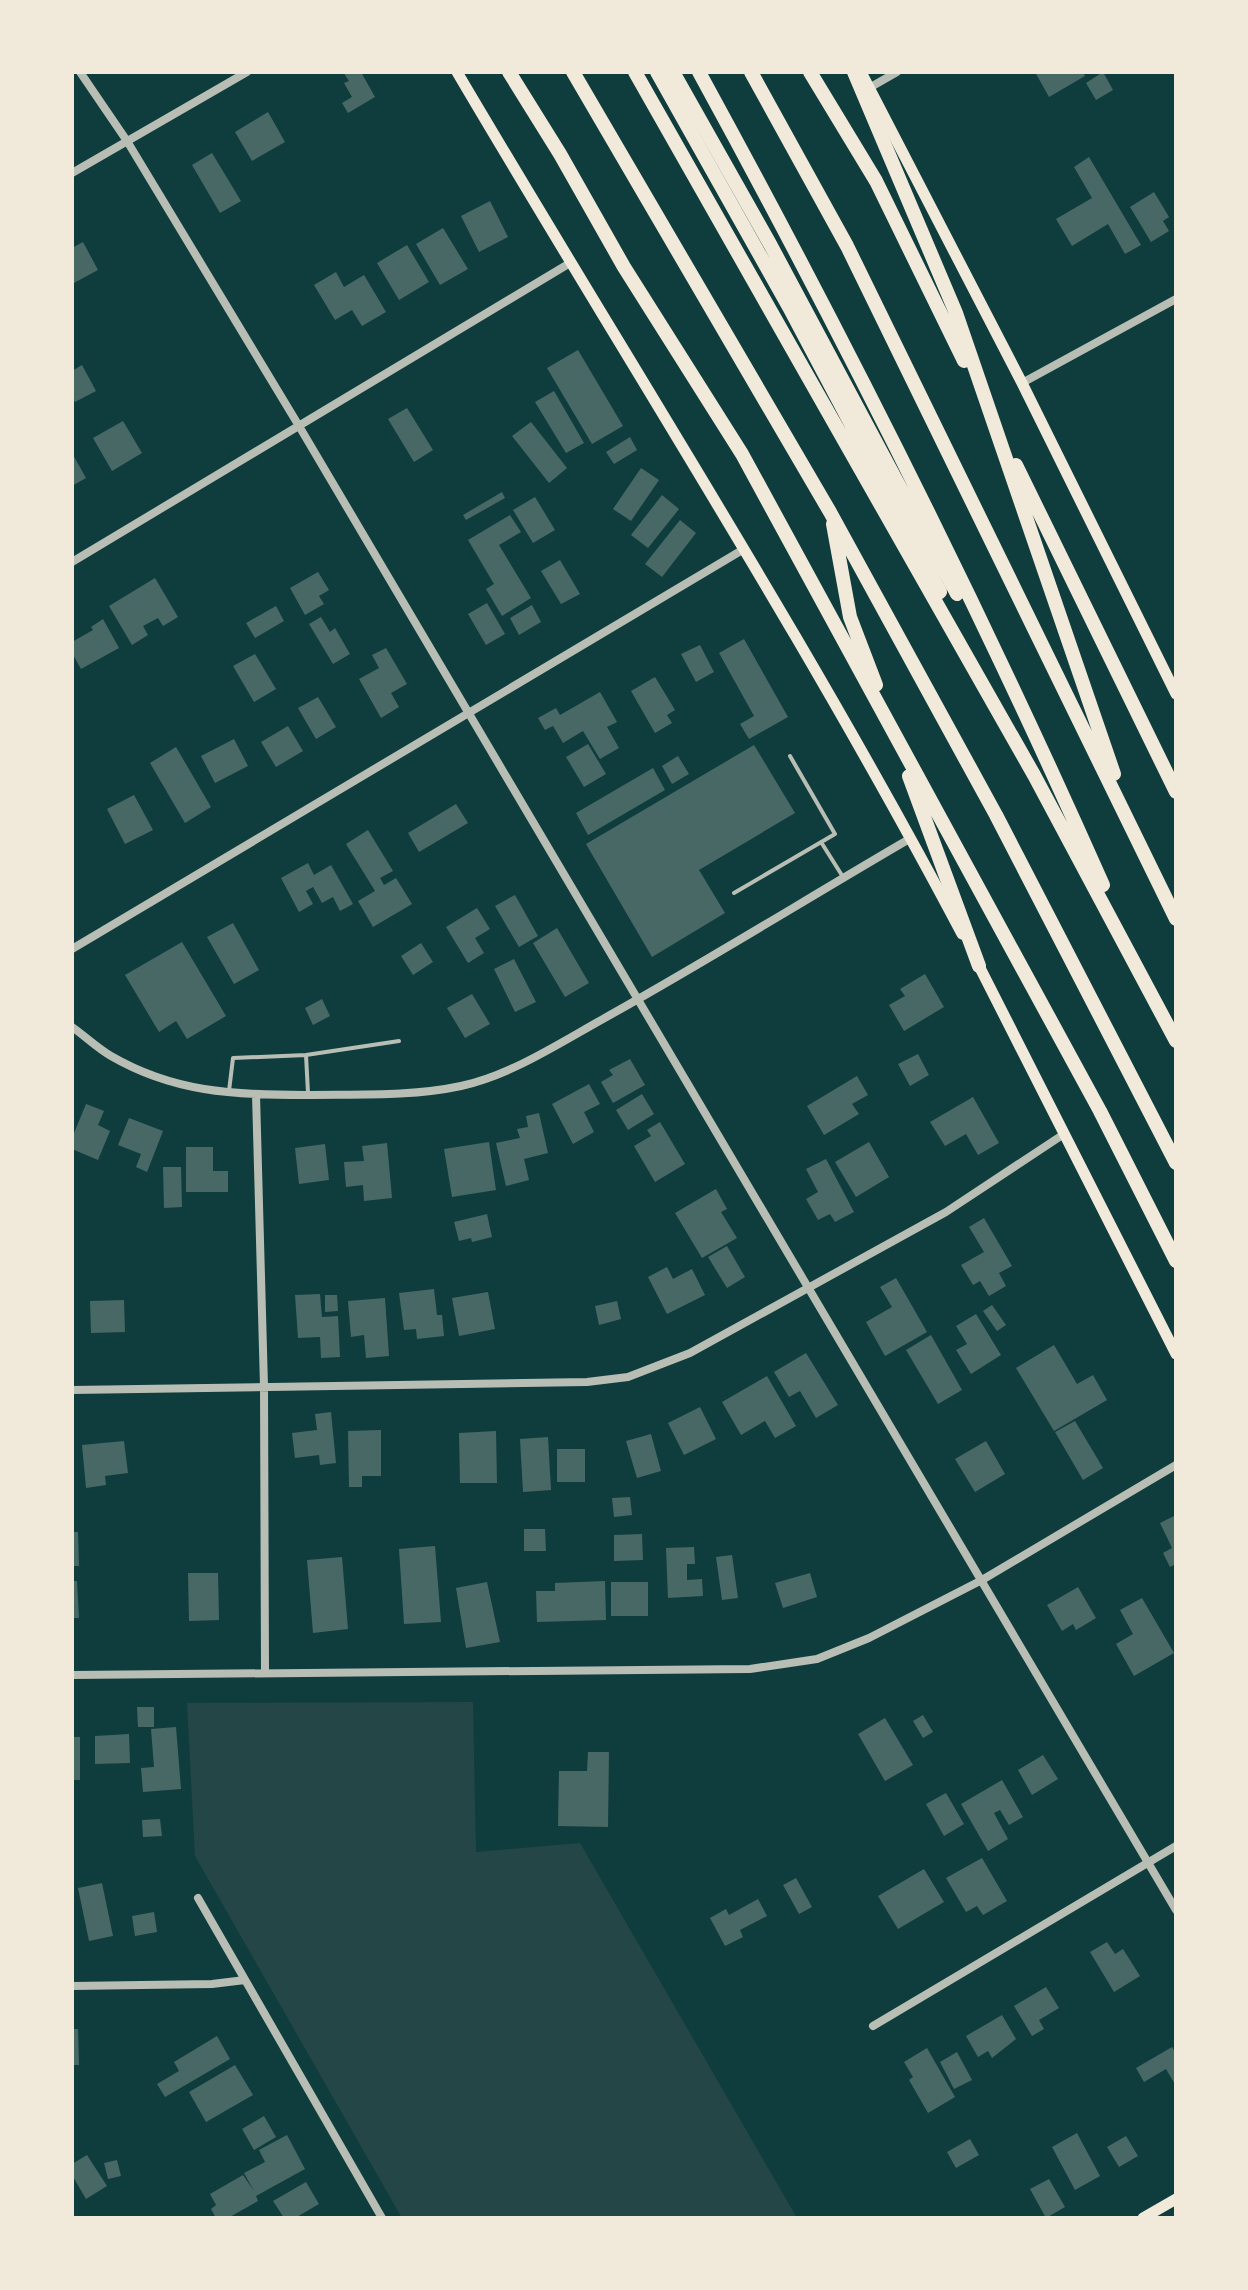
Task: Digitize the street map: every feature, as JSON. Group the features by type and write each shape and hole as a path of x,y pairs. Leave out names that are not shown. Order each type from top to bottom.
{"highway":[{"path":"509,72 624,267 742,454 1100,1111 1176,1261"},
{"path":"573,72 830,512 996,815 1176,1163"},
{"path":"635,72 1034,775"},
{"path":"657,72 789,307 1176,1041"},
{"path":"673,72 770,244 918,524 1024,713"},
{"path":"699,72 912,478 1024,713 1149,988"},
{"path":"751,72 847,246 1176,919"},
{"path":"810,72 876,181 1176,792"},
{"path":"854,72 956,313 1134,832"},
{"path":"830,512 850,617 979,966"}],"main road":[{"path":"457,72 744,549 911,838 1176,1354"},
{"path":"861,72 1175,688"},
{"path":"1143,2218 1176,2199"}],"street":[{"path":"80,72 127,141 299,426 1176,1910"},
{"path":"72,173 247,72"},
{"path":"869,88 897,72"},
{"path":"72,562 570,263"},
{"path":"1022,383 1176,299"},
{"path":"72,949 744,549"},
{"path":"72,1027 109,1055 137,1068 176,1084 228,1093 403,1093 462,1086 534,1057 638,1000 911,838"},
{"path":"256,1095 264,1386 265,1672"},
{"path":"72,1390 587,1382 628,1377 690,1353 946,1212 1064,1134"},
{"path":"72,1675 734,1670 784,1666 817,1659 855,1644 982,1580 1176,1465"},
{"path":"873,2026 1176,1846"},
{"path":"198,1898 382,2218"},
{"path":"72,1986 212,1984 245,1980"}],"lane":[{"path":"734,893 835,834 790,756"},
{"path":"821,842 843,877"},
{"path":"228,1093 233,1058 306,1055 399,1041"},
{"path":"306,1055 308,1095"}],"shaded area":[{"path":"473,1702 476,1852 580,1843 797,2218 402,2218 195,1856 187,1703"}],"building":[{"path":"343,72 361,72 375,97 348,113 342,103 352,97 344,83 349,81"},
{"path":"1035,72 1083,72 1085,76 1049,97"},
{"path":"1103,72 1113,90 1096,100 1086,83"},
{"path":"268,112 285,142 252,161 235,132"},
{"path":"212,153 241,201 220,213 192,165"},
{"path":"1089,157 1141,245 1125,254 1108,224 1072,246 1056,219 1092,198 1074,167"},
{"path":"1154,192 1169,217 1163,221 1169,231 1151,242 1130,207"},
{"path":"490,201 508,237 479,252 461,216"},
{"path":"443,228 468,269 440,285 416,244"},
{"path":"83,242 98,270 72,284 72,248"},
{"path":"407,245 429,282 399,300 377,263"},
{"path":"336,272 344,287 364,275 386,312 362,326 352,310 335,320 314,285"},
{"path":"578,350 623,426 592,444 547,368"},
{"path":"82,365 96,391 75,402 72,397 72,371"},
{"path":"554,391 584,443 566,453 535,402"},
{"path":"407,408 433,450 414,462 388,419"},
{"path":"123,421 142,453 112,471 93,438"},
{"path":"531,422 567,468 549,483 512,436"},
{"path":"630,437 637,450 614,464 606,452"},
{"path":"72,453 86,478 72,486"},
{"path":"641,468 659,480 631,521 613,509"},
{"path":"502,492 505,498 466,520 463,515"},
{"path":"662,495 679,509 648,548 631,535"},
{"path":"535,497 555,530 533,543 513,510"},
{"path":"510,515 521,532 499,545 531,598 502,616 486,589 494,584 468,540"},
{"path":"680,520 696,533 662,577 645,564"},
{"path":"560,560 580,594 561,604 541,571"},
{"path":"318,572 329,590 319,596 324,604 305,615 290,588"},
{"path":"155,578 178,617 163,626 158,618 143,626 148,635 132,645 109,606"},
{"path":"487,603 505,634 486,645 468,614"},
{"path":"532,605 541,622 519,635 510,618"},
{"path":"276,606 284,621 255,638 246,623"},
{"path":"321,617 330,632 335,628 350,654 333,664 309,624"},
{"path":"103,619 119,648 81,669 72,653 72,642 93,630 91,627"},
{"path":"744,639 788,717 749,739 740,724 754,716 719,653"},
{"path":"700,645 714,672 696,682 681,654"},
{"path":"386,648 407,684 391,693 399,707 381,718 359,679 379,668 372,655"},
{"path":"255,654 276,689 254,702 233,666"},
{"path":"655,677 675,710 667,715 672,723 655,733 631,691"},
{"path":"600,692 617,722 607,727 619,748 600,759 583,731 563,743 553,726 545,730 538,718 556,708 560,715"},
{"path":"318,697 336,727 316,739 298,708"},
{"path":"288,726 303,751 276,767 261,742"},
{"path":"234,739 248,766 215,783 201,756"},
{"path":"588,744 606,774 584,787 566,757"},
{"path":"754,745 795,813 699,870 725,913 652,957 586,844"},
{"path":"176,747 211,807 185,823 150,763"},
{"path":"678,756 689,774 672,784 662,766"},
{"path":"653,768 665,790 588,835 576,813"},
{"path":"134,795 153,830 125,844 107,809"},
{"path":"456,804 468,823 419,852 408,833"},
{"path":"368,830 393,871 380,878 384,885 396,878 412,904 373,927 358,901 375,891 346,844"},
{"path":"308,863 314,875 331,865 353,904 340,911 333,897 322,903 313,887 306,891 313,904 299,912 281,878"},
{"path":"515,895 538,936 519,947 495,906"},
{"path":"477,908 490,929 475,938 484,953 468,963 446,927"},
{"path":"233,923 259,970 234,984 207,937"},
{"path":"557,928 589,983 565,997 533,943"},
{"path":"182,942 226,1016 187,1039 176,1021 159,1032 125,975"},
{"path":"421,943 433,962 413,975 401,956"},
{"path":"514,959 536,1002 515,1012 494,969"},
{"path":"925,974 944,1007 904,1031 889,1005 905,996 900,989"},
{"path":"472,994 490,1024 465,1038 447,1008"},
{"path":"322,999 330,1016 313,1025 305,1008"},
{"path":"918,1054 929,1075 910,1086 898,1064"},
{"path":"630,1059 645,1085 613,1103 601,1082 613,1075 609,1070"},
{"path":"857,1076 868,1095 852,1104 859,1114 824,1135 807,1106"},
{"path":"589,1084 600,1104 584,1112 594,1132 573,1144 552,1104"},
{"path":"642,1094 654,1114 628,1130 616,1110"},
{"path":"973,1097 999,1143 978,1155 966,1134 945,1146 930,1122"},
{"path":"86,1104 104,1111 98,1125 110,1131 98,1160 72,1149 72,1138"},
{"path":"539,1113 548,1153 524,1159 529,1180 506,1186 496,1143 520,1138 517,1129 528,1127 526,1116"},
{"path":"129,1118 163,1131 147,1172 136,1167 141,1154 118,1145"},
{"path":"660,1122 685,1164 655,1182 634,1146 651,1136 647,1130"},
{"path":"489,1142 496,1190 452,1197 444,1149"},
{"path":"869,1142 889,1177 856,1197 835,1162"},
{"path":"387,1143 392,1198 364,1201 363,1185 346,1187 344,1162 364,1161 362,1146"},
{"path":"325,1144 329,1180 299,1184 295,1148"},
{"path":"186,1147 213,1147 213,1171 228,1171 228,1192 186,1192"},
{"path":"826,1159 854,1212 835,1222 830,1214 818,1220 806,1199 818,1192 806,1169"},
{"path":"163,1167 181,1167 182,1207 164,1208"},
{"path":"716,1189 727,1209 721,1212 737,1238 702,1258 675,1213"},
{"path":"487,1214 492,1237 472,1242 471,1238 459,1241 454,1222"},
{"path":"984,1218 1012,1266 999,1273 1006,1286 989,1296 980,1281 973,1285 961,1265 984,1252 969,1227"},
{"path":"727,1246 745,1277 727,1288 708,1257"},
{"path":"667,1267 673,1279 692,1269 705,1295 667,1314 648,1277"},
{"path":"896,1278 927,1332 885,1356 866,1322 892,1307 880,1287"},
{"path":"434,1289 437,1315 442,1315 444,1336 417,1339 416,1329 404,1330 399,1293"},
{"path":"488,1292 495,1329 459,1336 452,1298"},
{"path":"320,1294 322,1317 338,1316 340,1357 321,1358 320,1337 298,1338 295,1295"},
{"path":"325,1295 337,1295 338,1311 325,1312"},
{"path":"385,1298 389,1356 366,1358 364,1335 351,1337 348,1301"},
{"path":"124,1300 125,1332 91,1333 90,1301"},
{"path":"617,1301 621,1319 599,1325 595,1306"},
{"path":"992,1305 1006,1325 997,1331 983,1311"},
{"path":"976,1314 1001,1355 971,1374 956,1350 967,1344 956,1326"},
{"path":"931,1335 962,1390 938,1404 906,1350"},
{"path":"1054,1345 1077,1384 1093,1375 1107,1400 1054,1431 1016,1368"},
{"path":"806,1353 838,1405 816,1418 800,1391 789,1397 774,1372"},
{"path":"767,1376 796,1426 775,1438 765,1421 741,1435 722,1402"},
{"path":"700,1407 716,1439 684,1455 668,1423"},
{"path":"331,1412 336,1463 320,1465 319,1455 295,1458 292,1433 317,1430 315,1414"},
{"path":"1075,1421 1103,1468 1083,1480 1055,1432"},
{"path":"381,1430 381,1476 362,1476 362,1487 349,1487 348,1431"},
{"path":"496,1431 497,1483 460,1483 459,1433"},
{"path":"651,1434 661,1471 637,1478 626,1441"},
{"path":"548,1437 551,1490 523,1492 520,1439"},
{"path":"124,1441 128,1473 105,1476 106,1485 86,1488 82,1445"},
{"path":"986,1441 1005,1474 975,1492 955,1459"},
{"path":"557,1449 585,1449 585,1482 557,1482"},
{"path":"630,1497 632,1515 614,1517 612,1498"},
{"path":"1176,1515 1176,1564 1170,1567 1163,1553 1172,1548 1160,1523"},
{"path":"524,1529 545,1529 546,1551 524,1551"},
{"path":"72,1532 78,1532 79,1566 72,1566"},
{"path":"642,1534 643,1560 614,1561 614,1535"},
{"path":"435,1546 441,1622 404,1624 399,1549"},
{"path":"694,1547 695,1564 687,1564 687,1580 702,1579 703,1596 668,1598 666,1548"},
{"path":"732,1555 738,1598 722,1600 716,1557"},
{"path":"342,1557 348,1629 313,1633 307,1560"},
{"path":"188,1573 218,1573 219,1620 189,1621"},
{"path":"810,1573 817,1597 783,1608 775,1583"},
{"path":"72,1581 77,1581 79,1618 72,1618"},
{"path":"605,1581 606,1620 537,1622 536,1591 555,1591 555,1583"},
{"path":"487,1582 500,1642 466,1648 456,1588"},
{"path":"611,1582 648,1582 648,1616 611,1616"},
{"path":"1078,1587 1096,1618 1076,1630 1073,1624 1062,1631 1047,1605"},
{"path":"1142,1598 1174,1653 1134,1676 1116,1644 1133,1634 1120,1610"},
{"path":"137,1707 154,1707 154,1727 138,1727"},
{"path":"923,1715 933,1732 923,1738 913,1721"},
{"path":"885,1718 913,1765 885,1781 858,1734"},
{"path":"176,1727 181,1789 143,1792 141,1768 154,1767 151,1729"},
{"path":"129,1734 130,1763 95,1764 95,1736"},
{"path":"72,1737 80,1737 80,1780 72,1780"},
{"path":"588,1752 609,1752 608,1827 558,1826 559,1771 587,1771"},
{"path":"1043,1755 1058,1779 1032,1795 1018,1770"},
{"path":"1002,1780 1023,1817 1009,1825 1000,1810 994,1813 1008,1839 988,1851 961,1804"},
{"path":"946,1793 964,1824 944,1836 926,1804"},
{"path":"160,1819 162,1836 143,1837 142,1820"},
{"path":"982,1858 1007,1901 983,1915 977,1906 966,1912 946,1878"},
{"path":"924,1869 944,1902 898,1929 878,1896"},
{"path":"796,1878 812,1907 799,1914 783,1885"},
{"path":"102,1883 113,1936 89,1941 78,1888"},
{"path":"758,1899 767,1916 740,1930 743,1937 725,1946 710,1918 726,1909 729,1915"},
{"path":"154,1912 157,1932 135,1936 132,1916"},
{"path":"1107,1942 1115,1954 1123,1949 1140,1976 1114,1992 1090,1952"},
{"path":"1046,1987 1059,2008 1039,2020 1044,2029 1032,2036 1014,2006"},
{"path":"1002,2015 1016,2039 992,2058 988,2051 978,2057 966,2036"},
{"path":"72,2029 78,2029 79,2065 72,2065"},
{"path":"217,2036 230,2059 165,2097 157,2084 179,2071 174,2062"},
{"path":"1172,2047 1176,2054 1176,2086 1166,2069 1144,2082 1136,2068"},
{"path":"927,2048 955,2097 928,2113 909,2080 913,2077 904,2062"},
{"path":"957,2052 972,2080 954,2089 940,2062"},
{"path":"235,2065 253,2095 206,2122 189,2092"},
{"path":"264,2116 276,2137 254,2150 242,2129"},
{"path":"1077,2133 1100,2176 1075,2190 1052,2147"},
{"path":"287,2135 305,2169 256,2196 258,2201 228,2218 216,2218 211,2209 216,2205 210,2194 243,2175 254,2191 244,2173 265,2162 259,2150"},
{"path":"1126,2136 1138,2156 1119,2167 1107,2147"},
{"path":"970,2139 979,2155 956,2168 947,2152"},
{"path":"87,2155 107,2186 86,2199 72,2175 72,2164"},
{"path":"117,2160 121,2176 108,2179 104,2163"},
{"path":"1049,2179 1065,2207 1046,2218 1030,2189"},
{"path":"306,2182 319,2204 295,2218 284,2218 273,2201"}]}
